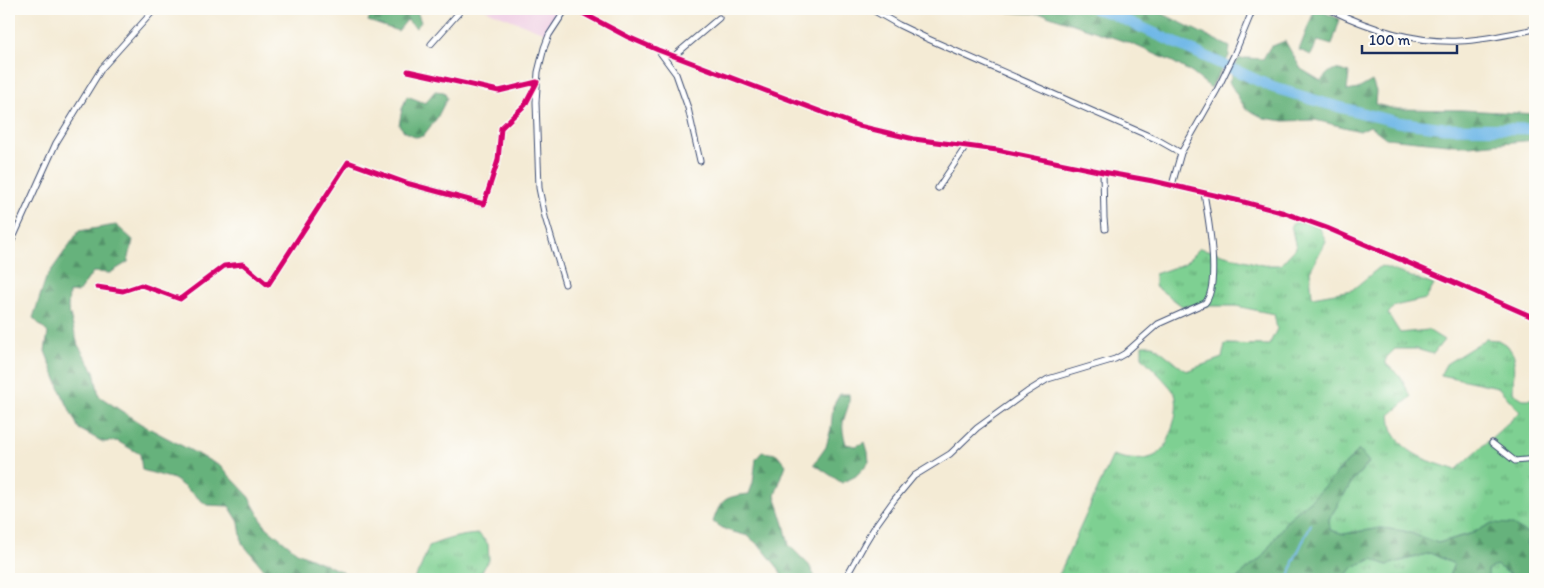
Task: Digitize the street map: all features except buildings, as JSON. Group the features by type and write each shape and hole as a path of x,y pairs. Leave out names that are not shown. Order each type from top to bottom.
{"street":[{"path":"9,247 56,143 94,81 102,68 155,9"},
{"path":"432,44 462,9"},
{"path":"565,284 545,217 539,188 536,140 537,82 544,48 549,35 566,9"},
{"path":"575,9 628,37 658,50 859,126 914,139 997,150 1172,185 1284,213 1326,228 1535,318"},
{"path":"871,9 908,30 1158,140 1182,153"},
{"path":"1172,185 1182,153 1217,90 1253,9"},
{"path":"1329,9 1368,25 1431,40 1459,41 1535,29"},
{"path":"674,56 719,18"},
{"path":"658,50 676,74 688,108 700,161"},
{"path":"408,71 499,91 537,82"},
{"path":"97,287 123,291 141,285 180,299 224,266 243,264 268,285 348,162 406,183 484,204 498,160 501,128 525,105 537,82"},
{"path":"938,188 967,145"},
{"path":"1103,172 1106,229"},
{"path":"845,579 876,525 914,476 950,454 978,428 1048,379 1115,359 1124,354 1158,324 1204,303 1208,299 1212,272 1211,238 1204,193"},
{"path":"1492,443 1515,461 1535,459"}],"shaded area":[{"path":"484,9 560,9 548,34"}],"green space":[{"path":"373,9 416,9 421,22 416,28 407,20 398,31 368,21"},
{"path":"990,9 1153,9 1230,47 1229,56 1211,88 1192,73 1173,62 1132,44 1044,14 1002,12"},
{"path":"1315,9 1340,19 1332,45 1318,41 1311,55 1299,50"},
{"path":"1285,41 1301,69 1321,81 1333,70 1339,70 1349,73 1347,91 1358,89 1372,81 1376,91 1375,104 1395,109 1535,114 1535,140 1469,146 1386,138 1370,126 1360,131 1315,120 1284,121 1264,118 1245,108 1229,82 1238,59 1263,59 1270,47"},
{"path":"435,91 444,92 447,98 437,118 423,136 415,137 404,131 399,125 407,96 425,103"},
{"path":"1297,222 1319,227 1326,241 1310,271 1312,297 1352,290 1381,266 1434,285 1426,299 1394,306 1388,314 1400,333 1428,330 1444,340 1433,354 1416,349 1395,349 1386,358 1386,364 1400,376 1411,397 1390,415 1393,431 1405,447 1420,457 1456,470 1520,412 1498,387 1441,375 1446,364 1486,339 1498,340 1508,346 1514,356 1513,393 1523,399 1535,399 1535,549 1492,523 1473,533 1438,543 1404,531 1381,528 1344,534 1330,530 1329,519 1353,480 1369,463 1359,450 1312,499 1288,519 1262,557 1236,579 1057,579 1113,455 1127,459 1150,458 1163,450 1169,438 1176,414 1175,394 1142,357 1142,345 1153,345 1186,371 1222,358 1225,344 1269,345 1277,329 1274,314 1236,306 1182,306 1155,286 1155,274 1184,264 1200,248 1262,265 1280,265 1296,248 1291,225"},
{"path":"116,225 133,240 128,262 110,273 93,272 78,293 69,292 68,308 78,345 94,371 99,396 141,424 220,466 247,494 265,526 297,552 347,574 350,579 272,579 242,543 239,522 229,506 207,505 174,479 142,470 140,454 117,441 103,442 79,429 61,392 45,351 48,333 33,318 46,278 79,231"},
{"path":"840,394 849,394 849,404 843,426 846,444 856,446 865,442 869,462 856,476 842,483 814,464 826,447 831,428 833,406"},
{"path":"1359,450 1369,462 1353,480 1329,519 1330,530 1344,534 1381,528 1404,531 1438,543 1473,533 1492,523 1511,524 1530,535 1526,544 1535,549 1535,577 1530,579 1513,579 1513,576 1496,565 1488,570 1488,579 1450,579 1448,578 1454,564 1430,553 1387,565 1372,559 1355,566 1341,579 1236,579 1262,557 1288,519 1312,499"},
{"path":"762,452 777,454 786,465 775,495 789,545 809,565 816,579 783,579 779,569 762,548 748,536 726,530 713,522 725,500 734,496 749,494 753,483 756,459"},
{"path":"479,534 488,544 489,560 477,579 414,579 429,546 466,535"},
{"path":"1430,553 1454,564 1450,579 1341,579 1355,566 1373,559 1387,565"},
{"path":"1496,565 1513,576 1513,579 1488,579 1488,570"}],"waterway":[{"path":"1095,9 1110,13 1272,87 1324,103 1397,122 1445,128 1535,129"},
{"path":"1289,579 1293,562 1311,524"}],"cycle path":[{"path":"575,9 628,37 658,50 859,126 914,139 997,150 1153,181 1285,213 1327,228 1535,318"},
{"path":"97,287 123,291 141,285 180,299 224,266 243,264 268,285 348,162 406,183 484,204 498,160 501,128 525,105 537,82 499,91 408,71"}]}
